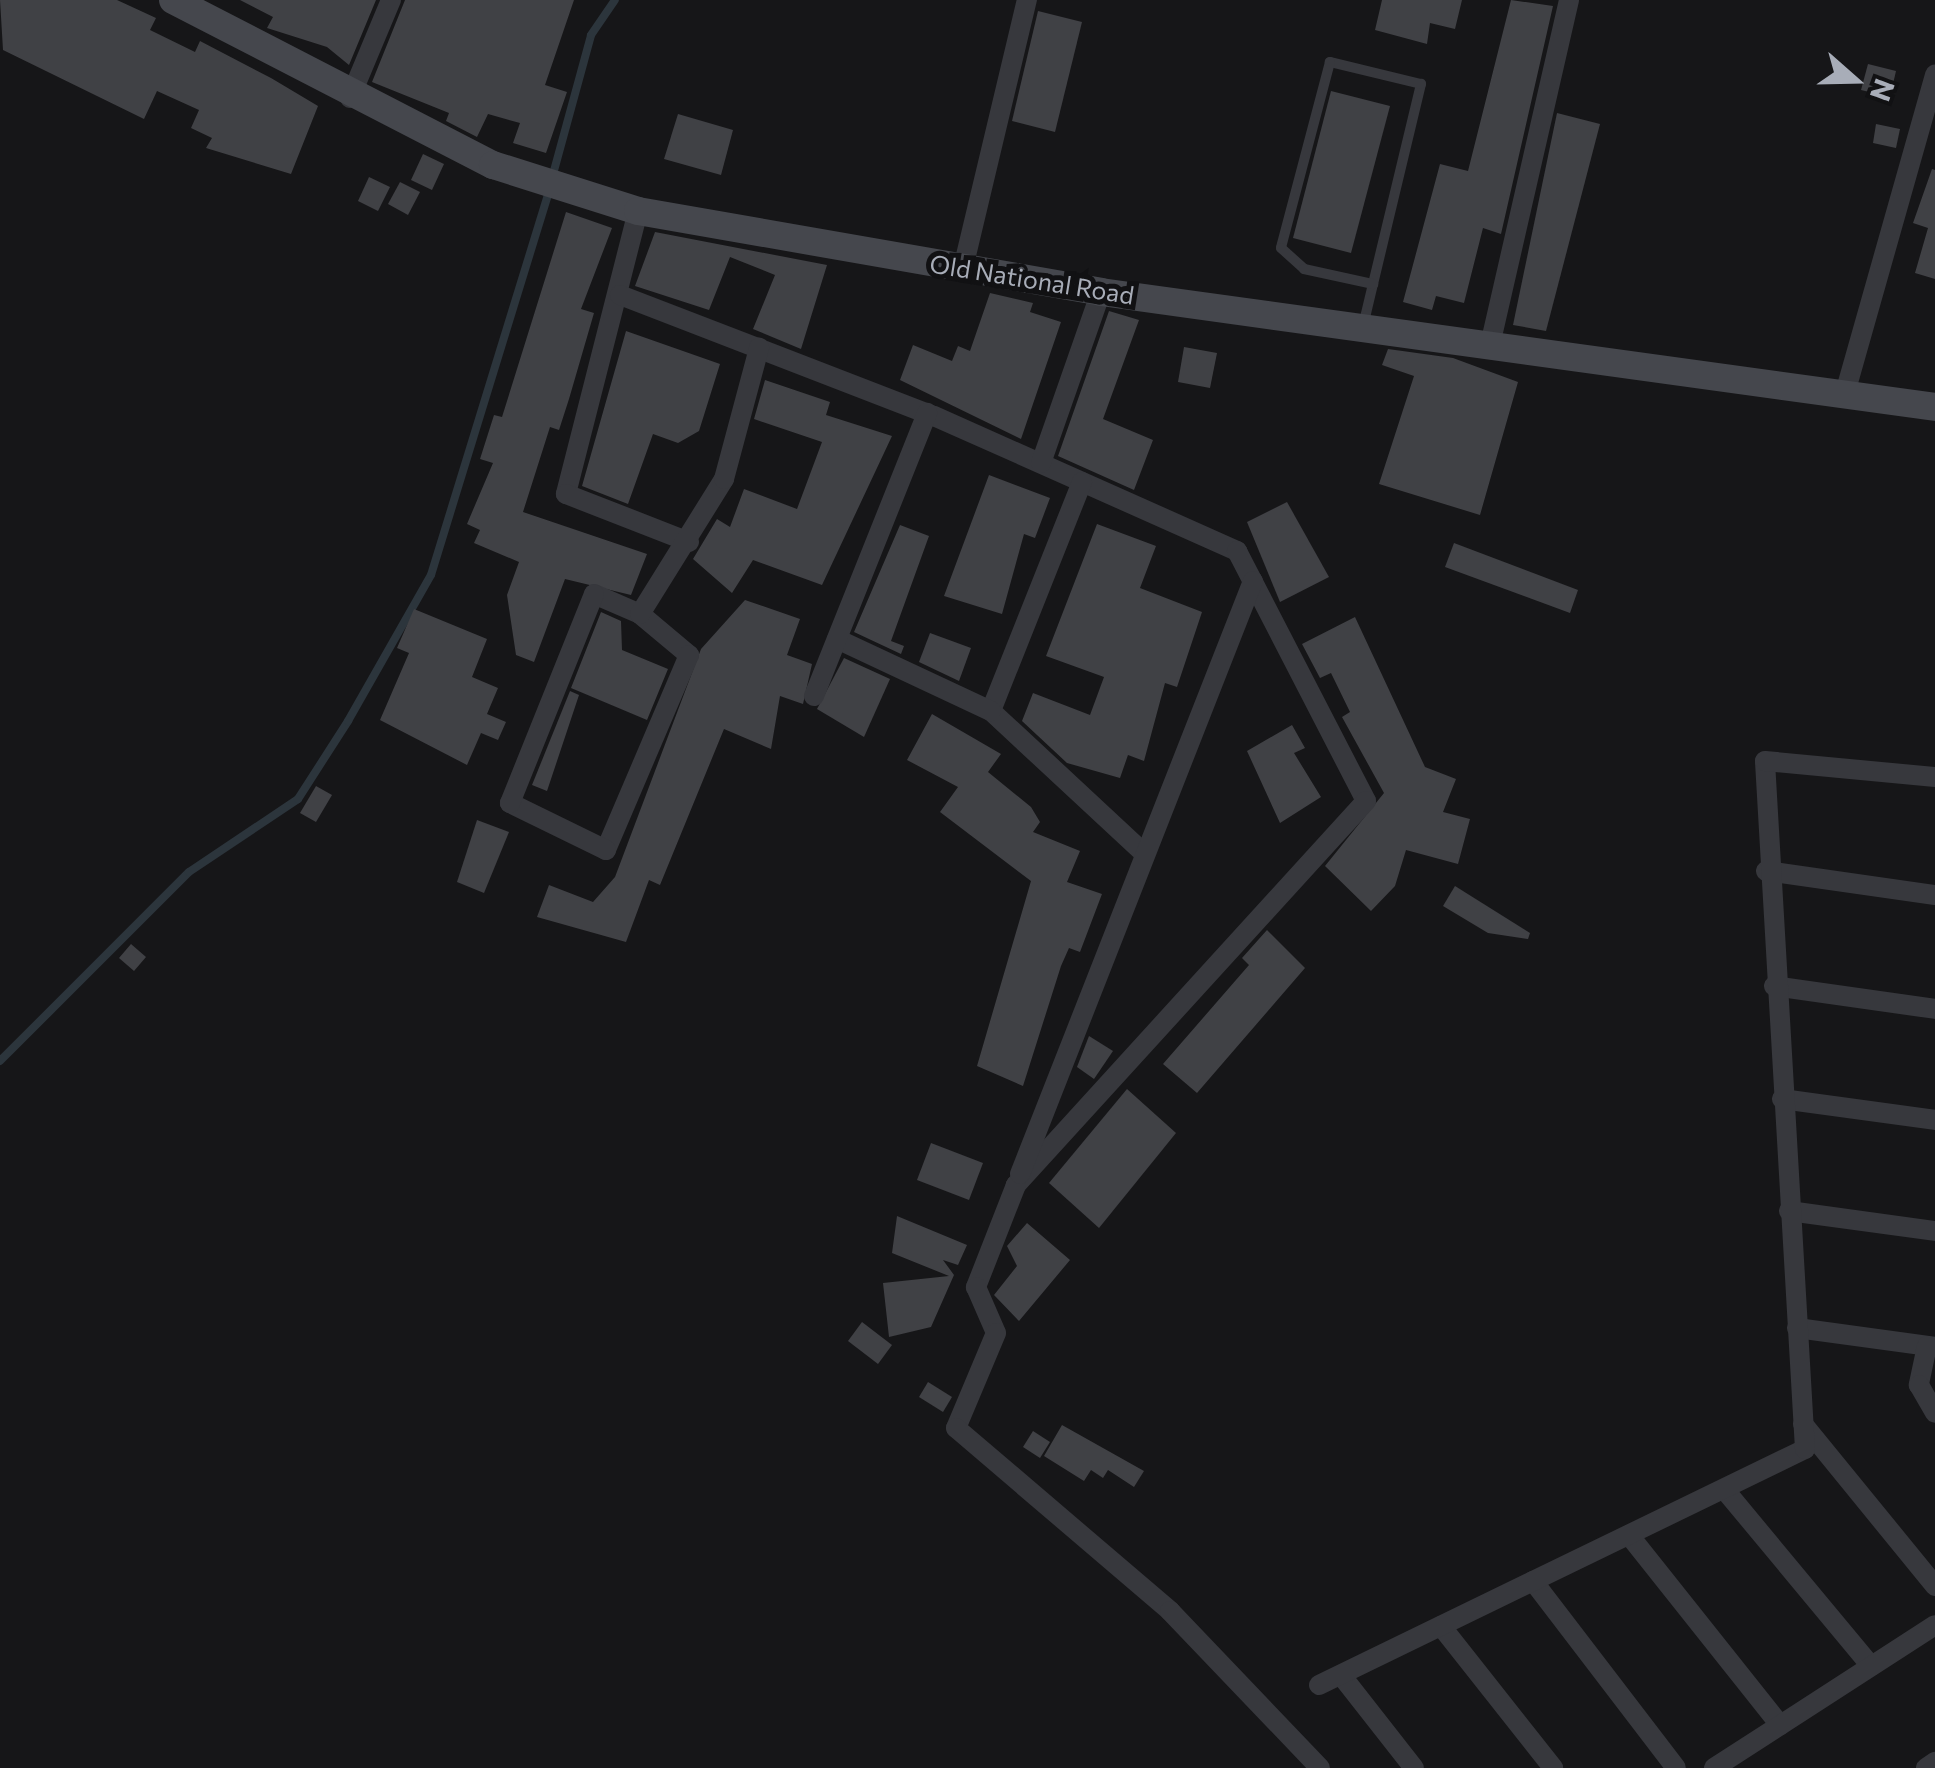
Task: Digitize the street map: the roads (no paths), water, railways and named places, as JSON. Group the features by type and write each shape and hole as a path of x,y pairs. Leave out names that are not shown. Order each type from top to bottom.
{"main road":[{"name":"Old National Road","path":"173,0 350,98 537,178 638,212 1102,292 1935,406"}],"street":[{"path":"350,98 391,0"},
{"path":"964,268 1027,0"},
{"path":"1490,344 1570,0"},
{"path":"1846,393 1935,74"},
{"path":"638,212 620,295 566,494 689,542"},
{"path":"1041,464 1102,292"},
{"path":"620,295 927,414 1237,551 1366,801 1016,1185"},
{"path":"640,614 689,542 724,479 758,348"},
{"path":"814,696 927,414"},
{"path":"991,710 1082,482"},
{"path":"1252,581 976,1286 996,1333 959,1416 963,1441 1170,1611 1320,1768"},
{"path":"594,594 640,614 689,655 606,850 510,803 594,594"},
{"path":"837,640 991,710 1145,854"},
{"path":"1319,1685 1806,1449 1766,872 1770,755 1935,777"},
{"path":"1766,872 1935,895"},
{"path":"1774,986 1935,1008"},
{"path":"1782,1099 1935,1120"},
{"path":"1789,1211 1935,1231"},
{"path":"1797,1328 1931,1346 1919,1386 1935,1413"},
{"path":"1804,1424 1935,1586"},
{"path":"1724,1489 1871,1666"},
{"path":"1628,1535 1780,1725"},
{"path":"1533,1581 1676,1768"},
{"path":"1714,1768 1739,1761 1780,1725 1935,1624"},
{"path":"1441,1626 1552,1768"},
{"path":"1341,1674 1414,1768"},
{"path":"1926,1768 1935,1762"}],"lane":[{"path":"1363,327 1421,84 1330,62 1281,248 1304,269 1373,284"}],"waterway":[{"path":"552,178 591,35 615,0"},
{"path":"0,1061 189,872 298,799 348,721 431,575 549,191"}]}
